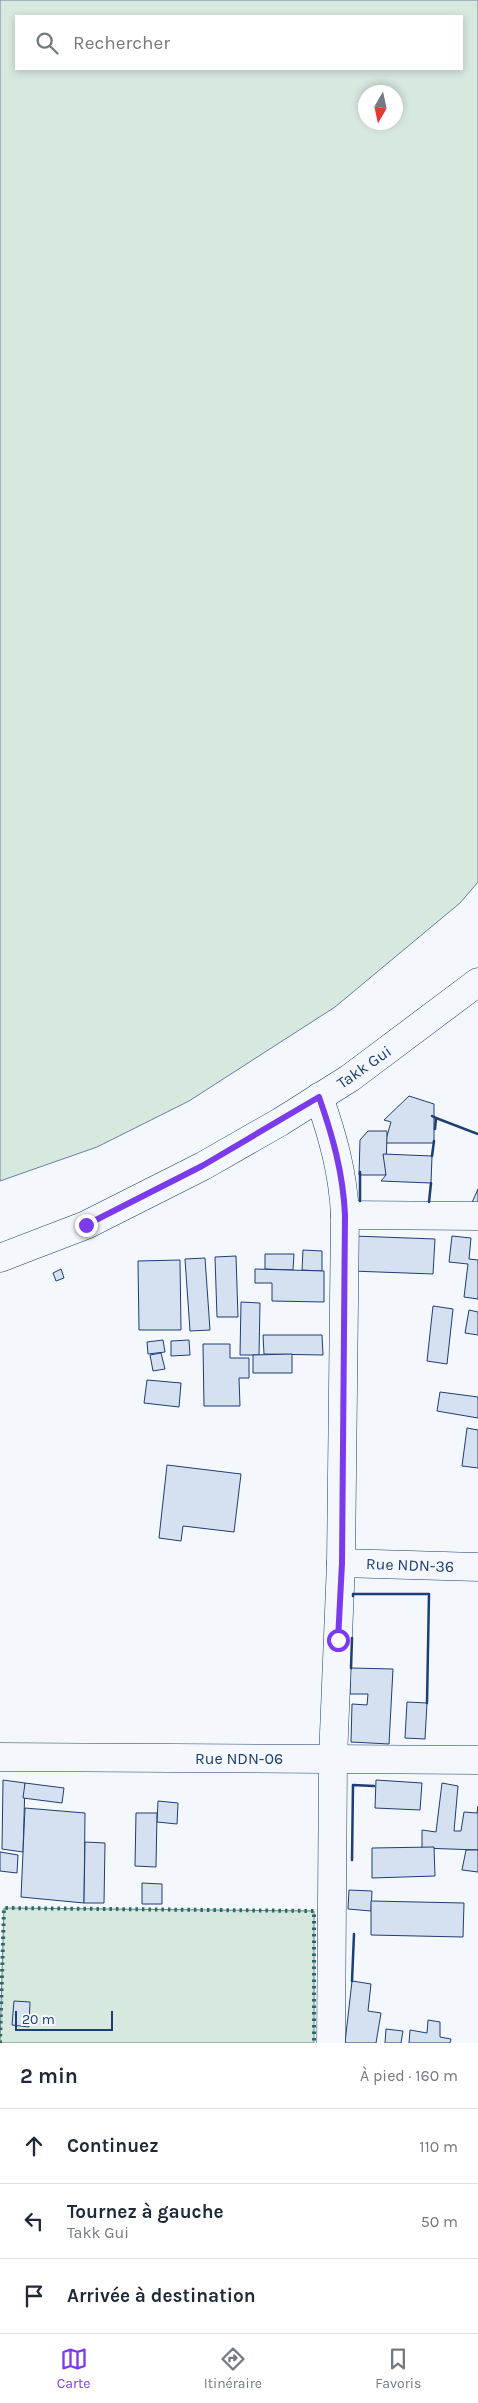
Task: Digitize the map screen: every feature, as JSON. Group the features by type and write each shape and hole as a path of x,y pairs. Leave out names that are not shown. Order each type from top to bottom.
{"street":[{"name":"Takk Gui","path":"0,1258 86,1225 202,1166 319,1097 416,1030 478,982"},
{"path":"319,1097 335,1143 343,1183 345,1215 342,1563 333,1758 331,2043"},
{"path":"345,1215 478,1216"},
{"name":"Rue NDN-36","path":"342,1563 478,1567"},
{"name":"Rue NDN-06","path":"0,1757 478,1760"}],"shaded area":[{"path":"0,0 478,0 478,882 460,903 335,1007 189,1101 97,1147 0,1181"},
{"path":"4,1908 314,1911 314,2043 0,2043"}],"building":[{"path":"409,1096 434,1104 434,1143 385,1143 391,1122 384,1120"},
{"path":"368,1131 387,1131 386,1175 359,1175 360,1140"},
{"path":"383,1154 432,1156 431,1183 381,1181 386,1175"},
{"path":"478,1189 478,1208 470,1207"},
{"path":"354,1236 435,1239 433,1274 352,1271"},
{"path":"452,1236 471,1238 469,1259 478,1260 478,1299 464,1297 468,1264 449,1262"},
{"path":"303,1250 322,1251 322,1271 302,1270"},
{"path":"265,1254 294,1254 293,1270 265,1269"},
{"path":"236,1256 238,1317 217,1317 215,1257"},
{"path":"205,1258 210,1330 190,1331 185,1259"},
{"path":"180,1260 181,1330 139,1330 138,1261"},
{"path":"61,1269 64,1278 56,1281 53,1273"},
{"path":"255,1269 324,1271 324,1302 272,1301 272,1283 255,1283"},
{"path":"241,1302 260,1303 259,1355 240,1355"},
{"path":"433,1306 453,1309 447,1364 427,1361"},
{"path":"469,1310 478,1312 478,1335 465,1333"},
{"path":"263,1335 322,1335 323,1355 264,1354"},
{"path":"163,1340 165,1352 148,1354 147,1342"},
{"path":"189,1340 190,1355 171,1356 171,1341"},
{"path":"203,1344 230,1344 230,1358 249,1358 249,1378 239,1378 240,1406 204,1406"},
{"path":"161,1353 165,1369 153,1371 150,1355"},
{"path":"292,1354 292,1373 253,1373 253,1355"},
{"path":"147,1380 181,1383 179,1407 144,1403"},
{"path":"440,1392 478,1397 478,1418 437,1411"},
{"path":"467,1428 478,1430 478,1468 462,1466"},
{"path":"167,1465 241,1474 234,1532 183,1526 181,1541 159,1538"},
{"path":"351,1668 393,1669 389,1744 351,1742 352,1704 367,1705 368,1694 350,1694"},
{"path":"407,1702 427,1703 425,1739 405,1738"},
{"path":"3,1780 25,1783 23,1852 2,1849"},
{"path":"376,1780 422,1783 420,1810 375,1808"},
{"path":"25,1783 64,1788 62,1803 23,1798"},
{"path":"442,1783 458,1786 454,1831 461,1831 464,1812 477,1813 478,1806 478,1850 422,1848 422,1830 436,1832"},
{"path":"158,1801 178,1803 177,1824 157,1822"},
{"path":"25,1808 85,1813 84,1903 21,1897"},
{"path":"136,1813 157,1813 156,1867 135,1866"},
{"path":"85,1842 105,1843 104,1903 84,1903"},
{"path":"434,1847 435,1876 372,1878 372,1848"},
{"path":"466,1850 478,1850 478,1872 462,1870"},
{"path":"0,1852 18,1855 17,1873 0,1871"},
{"path":"142,1883 162,1884 162,1904 142,1904"},
{"path":"349,1890 372,1891 371,1911 348,1909"},
{"path":"371,1901 464,1903 463,1937 371,1935"},
{"path":"352,1981 371,1984 368,2011 381,2013 376,2043 345,2043"},
{"path":"14,2001 30,2002 29,2027 12,2025"},
{"path":"428,2020 440,2022 440,2037 451,2039 450,2043 409,2043 410,2030 427,2033"},
{"path":"386,2029 403,2031 401,2043 385,2043"}],"hedge":[{"path":"0,2043 4,1908 314,1911 314,2043"}],"wall":[{"path":"432,1116 436,1118 435,1129"},
{"path":"436,1118 478,1134"},
{"path":"432,1156 434,1141"},
{"path":"360,1172 360,1201"},
{"path":"429,1202 431,1183"},
{"path":"353,1596 353,1594 429,1594 427,1703"},
{"path":"351,1668 352,1638"},
{"path":"352,1860 353,1785 374,1786"},
{"path":"352,1981 354,1934"}],"route":[{"path":"86,1225 202,1166 280,1122 319,1097 335,1143 343,1183 345,1215 342,1563 338,1640"}]}
